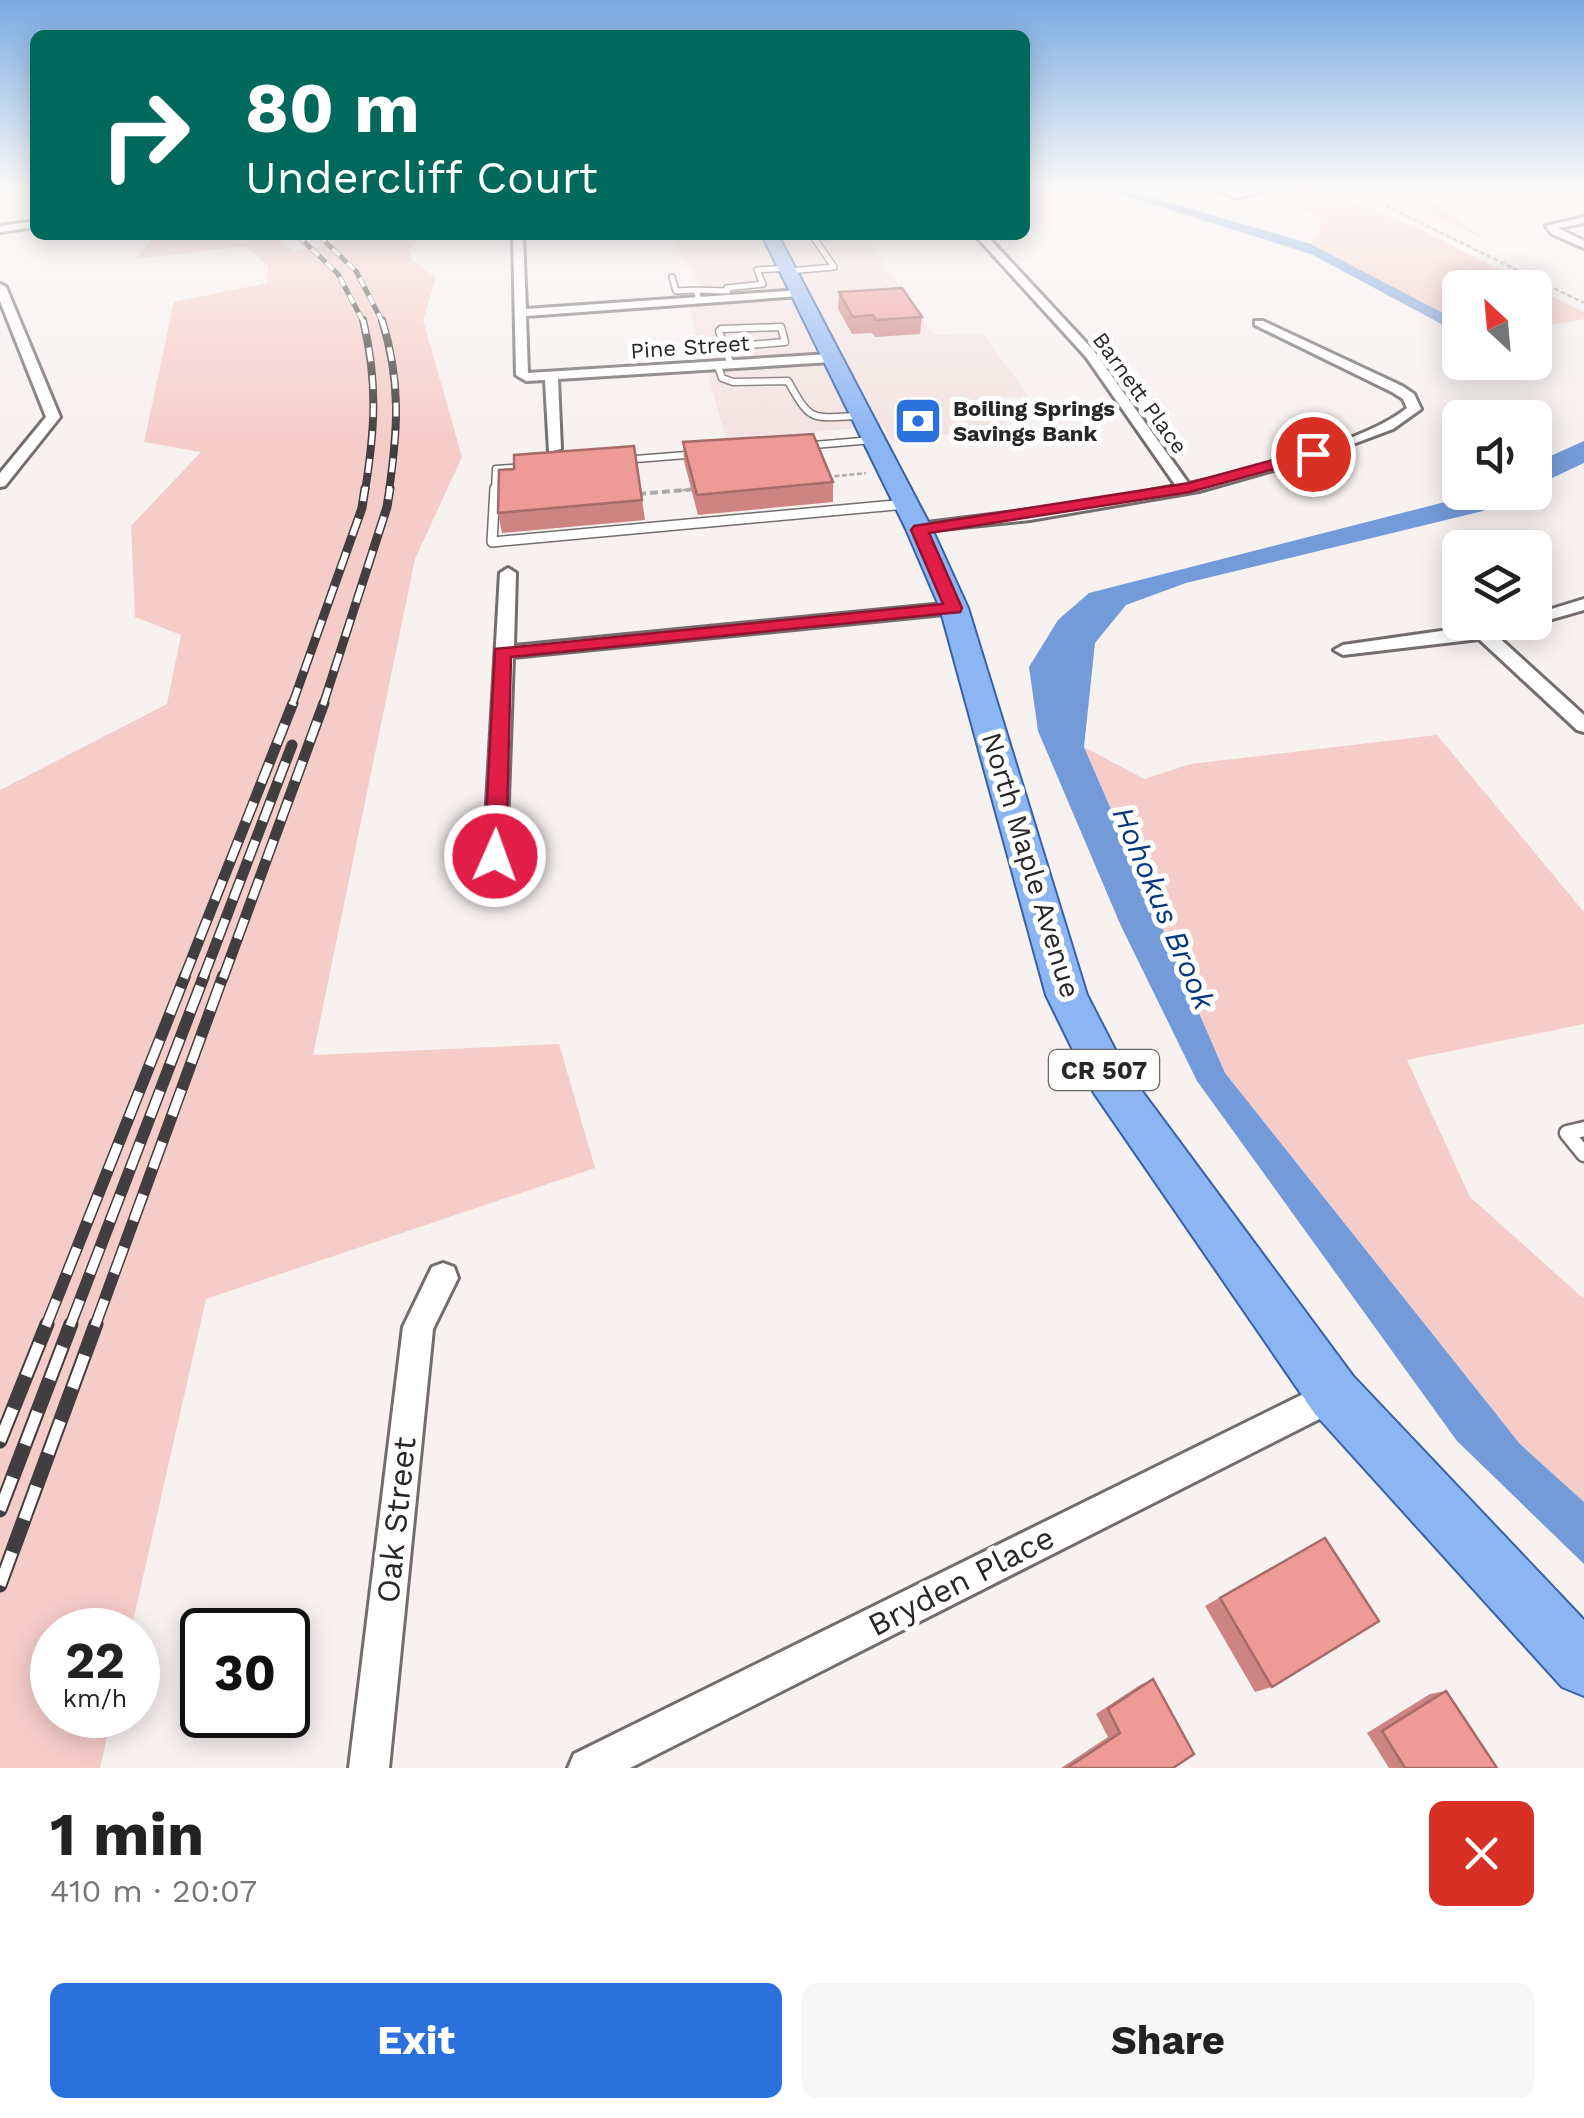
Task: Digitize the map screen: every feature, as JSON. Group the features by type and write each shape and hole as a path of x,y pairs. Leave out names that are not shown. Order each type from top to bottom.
{"main road":[{"name":"North Maple Avenue","path":"788,272 954,608 1067,995 1109,1080 1334,1396 1584,1665"}],"street":[{"path":"519,272 522,374 551,377 554,449"},
{"name":"Barnett Place","path":"1014,272 1090,354 1185,488"},
{"path":"0,286 54,417 0,483"},
{"path":"520,313 697,295 800,293"},
{"path":"889,472 1185,488 1338,446 1390,425 1414,409 1409,397 1397,389 1259,324"},
{"name":"Pine Street","path":"551,377 831,358"},
{"path":"495,856 508,573"},
{"path":"1552,614 1584,604"},
{"path":"502,653 954,608"},
{"path":"1344,650 1442,639"},
{"path":"1490,640 1584,726"},
{"name":"Oak Street","path":"369,1768 418,1326 443,1278"},
{"name":"Bryden Place","path":"588,1768 1334,1396"}],"lane":[{"path":"729,293 763,284 758,272"},
{"path":"672,277 676,291 697,295"},
{"path":"725,347 786,340 778,325 721,329 725,347 722,378 733,382 788,381 806,412 889,472"},
{"path":"794,446 889,472"},
{"path":"615,460 714,452"},
{"path":"535,466 496,469 492,542 889,472"},
{"path":"1584,1129 1566,1133 1584,1154"}],"path":[{"path":"1520,272 1584,303"},
{"path":"812,478 889,472"},
{"path":"622,496 698,489"}],"shaded area":[{"path":"268,272 427,272 436,278 423,320 462,457 415,559 313,1055 559,1044 595,1168 206,1299 136,1608 30,1608 30,1738 107,1738 100,1768 0,1768 0,790 167,704 181,635 135,617 131,526 201,452 144,442 174,302 267,283"},
{"path":"691,272 889,272 933,335 983,334 1029,396 988,399 1009,429 891,440 883,426 726,439 684,290 700,287"},
{"path":"1364,272 1442,272 1442,313"},
{"path":"1552,296 1584,312 1584,319 1552,325"},
{"path":"1437,735 1584,912 1584,1024 1407,1060 1470,1197 1584,1299 1584,1502 1520,1444 1225,1073 1084,747 1144,779 1191,764"}],"water":[{"path":"1344,272 1364,272 1442,313 1442,324"},
{"path":"1584,441 1584,463 1552,478 1552,455"},
{"path":"1442,503 1442,510 1485,510 1186,583 1126,605 1095,643 1084,747 1225,1073 1520,1444 1584,1502 1584,1564 1457,1441 1197,1081 1121,926 1038,731 1029,667 1058,620 1089,593"}],"building":[{"path":"902,288 922,317 853,317 839,292"},
{"path":"813,434 833,482 697,495 683,442"},
{"path":"634,446 642,500 498,513 499,470 514,469 514,455"},
{"path":"1325,1538 1379,1621 1272,1687 1220,1598"},
{"path":"1153,1679 1194,1754 1173,1768 1067,1768 1120,1733 1108,1709"},
{"path":"1446,1691 1497,1768 1405,1768 1382,1731"}],"railway":[{"path":"335,272 363,322"},
{"path":"356,272 383,322"},
{"path":"363,322 373,406 365,491"},
{"path":"383,322 396,405 389,491"},
{"path":"292,705 362,508 365,488"},
{"path":"323,705 390,488"},
{"path":"184,978 293,703"},
{"path":"223,978 324,703"},
{"path":"203,978 292,745"},
{"path":"46,1326 185,976"},
{"path":"70,1326 204,976"},
{"path":"95,1326 223,976"},
{"path":"0,1441 47,1324"},
{"path":"0,1510 71,1324"},
{"path":"0,1585 96,1324"}],"place":[{"name":"Boiling Springs Savings Bank","path":"918,421"}],"route":[{"path":"495,856 502,653 954,608 919,530 1190,487 1313,454"}],"water label":[{"name":"Hohokus Brook","path":"1164,908"}]}
